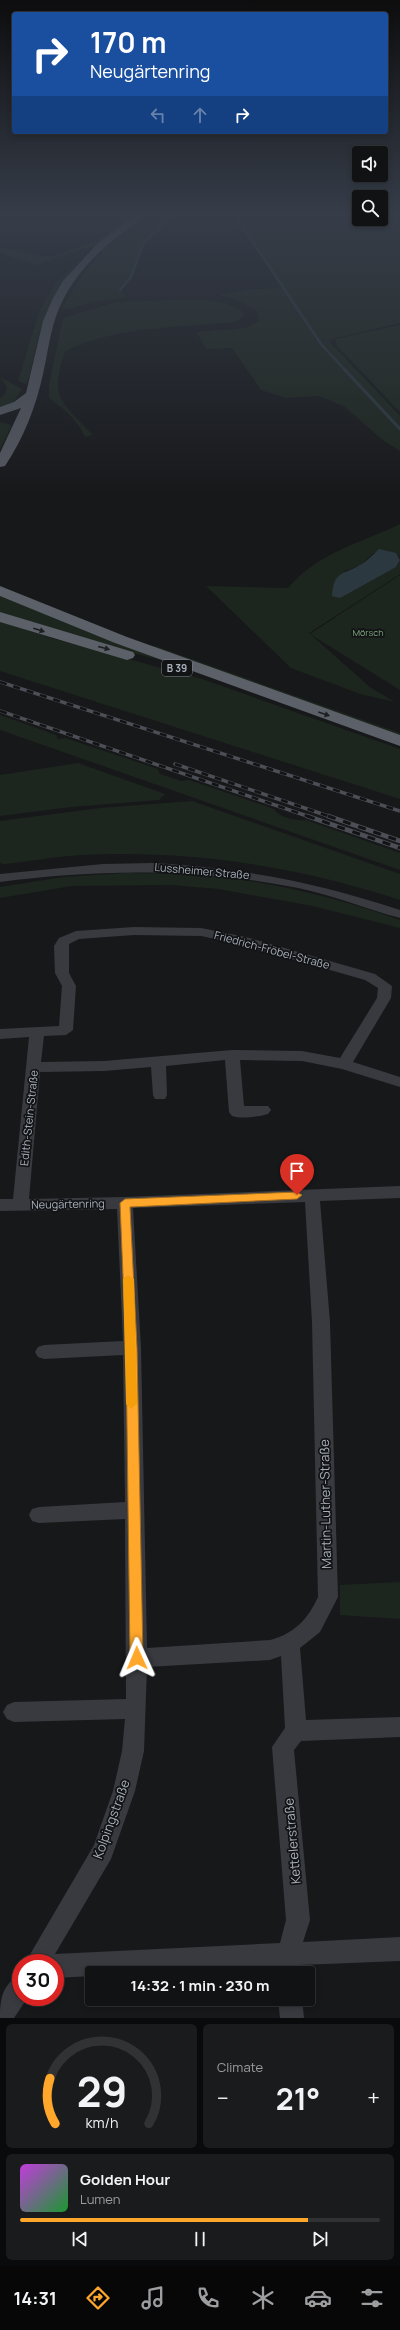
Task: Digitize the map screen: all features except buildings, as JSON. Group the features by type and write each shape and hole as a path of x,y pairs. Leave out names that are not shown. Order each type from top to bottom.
{"highway":[{"name":"B 39","path":"0,585 400,728"},
{"name":"B 39","path":"0,591 121,640 288,702"},
{"name":"B 39","path":"0,616 66,638 224,681 400,741"}],"main road":[{"path":"0,463 11,447 24,420 51,314 54,308"},
{"path":"0,413 18,405 31,395"},
{"path":"0,413 10,414 24,420"},
{"path":"0,419 24,420"}],"street":[{"name":"Lussheimer Straße","path":"0,878 88,868 179,867 226,871 285,881 348,896 400,914"},
{"name":"Friedrich-Fröbel-Straße","path":"37,1032 66,1030 69,986 62,973 60,963 61,946 64,941 76,935 85,934 134,931 201,932 241,940 370,977 385,986 384,998 344,1064"},
{"path":"0,1034 37,1032"},
{"name":"Edith-Stein-Straße","path":"20,1205 37,1032"},
{"path":"232,1056 237,1112 263,1110"},
{"path":"34,1067 104,1066 232,1056 302,1056 344,1064 400,1082"},
{"path":"158,1061 160,1095"},
{"name":"Neugärtenring","path":"0,1206 125,1203 400,1192"},
{"name":"Martin-Luther-Straße","path":"137,1658 270,1650 290,1645 312,1628 320,1617 328,1597 321,1322 312,1195"},
{"name":"Kolpingstraße","path":"42,1954 103,1850 124,1791 133,1751 137,1658 132,1348 125,1203"},
{"path":"44,1352 132,1348"},
{"path":"39,1515 134,1510"},
{"path":"290,1645 296,1731 400,1728"},
{"path":"14,1712 136,1709"},
{"name":"Kettelerstraße","path":"288,1963 298,1920 283,1747 296,1731"},
{"path":"64,1966 288,1963 400,1949"},
{"path":"0,2017 12,2000"},
{"path":"291,2006 292,2018"}],"green space":[{"path":"49,308 40,331 26,384 18,381 40,309"},
{"path":"96,308 237,308 243,312 244,317 235,322 171,327 102,337 65,352 58,380 59,390 67,407 93,435 85,437 74,420 49,398 49,385 63,318"},
{"path":"254,308 400,308 400,323 332,339 330,342 400,416 400,451 384,441 345,407 319,396 286,398 261,390 232,348 206,349 196,332 246,328 259,321 257,310"},
{"path":"400,325 400,412 337,346 335,339"},
{"path":"0,377 22,389 13,403 0,409 0,399 5,394 7,387"},
{"path":"0,422 12,425 0,450"},
{"path":"400,524 400,558 396,553 374,553 359,566 342,572 396,567 400,560 400,574 309,633 371,688 395,702 360,694 291,668 206,586 288,588 312,566 326,557"},
{"name":"Mörsch","path":"400,575 400,690 310,634"},
{"path":"0,594 176,664 90,642 0,612"},
{"path":"0,621 51,638 202,679 400,749 400,799 0,671"},
{"path":"155,646 400,733 400,736 153,647"},
{"path":"0,715 56,735 58,739 65,738 158,769 160,774 181,781 189,780 274,809 284,817 297,820 306,820 400,853 400,870 0,730"},
{"path":"78,763 165,794 159,800 71,807 0,816 0,775"},
{"path":"192,801 400,874 400,900 319,877 236,862 194,857 110,854 68,856 4,864 0,863 0,821 100,808"},
{"path":"128,873 204,875 279,886 352,904 400,920 400,928 313,906 218,889 171,885 72,886 0,898 0,887 63,877"},
{"path":"400,1582 400,1619 340,1615 340,1585"}],"shaded area":[{"path":"379,549 396,553 400,560 396,567 340,598 332,596 335,582 340,575 363,563"}],"waterway":[{"path":"297,308 321,344 346,371"},
{"path":"345,370 400,429"}],"railway":[{"path":"0,682 400,811"},
{"path":"0,711 310,817"},
{"path":"175,764 331,817"},
{"path":"307,816 400,848"},
{"path":"328,816 400,841"}],"slow traffic":[{"path":"128,1279 132,1348 131,1404"}],"route":[{"path":"137,1658 131,1404 132,1348 125,1203 297,1195"}]}
